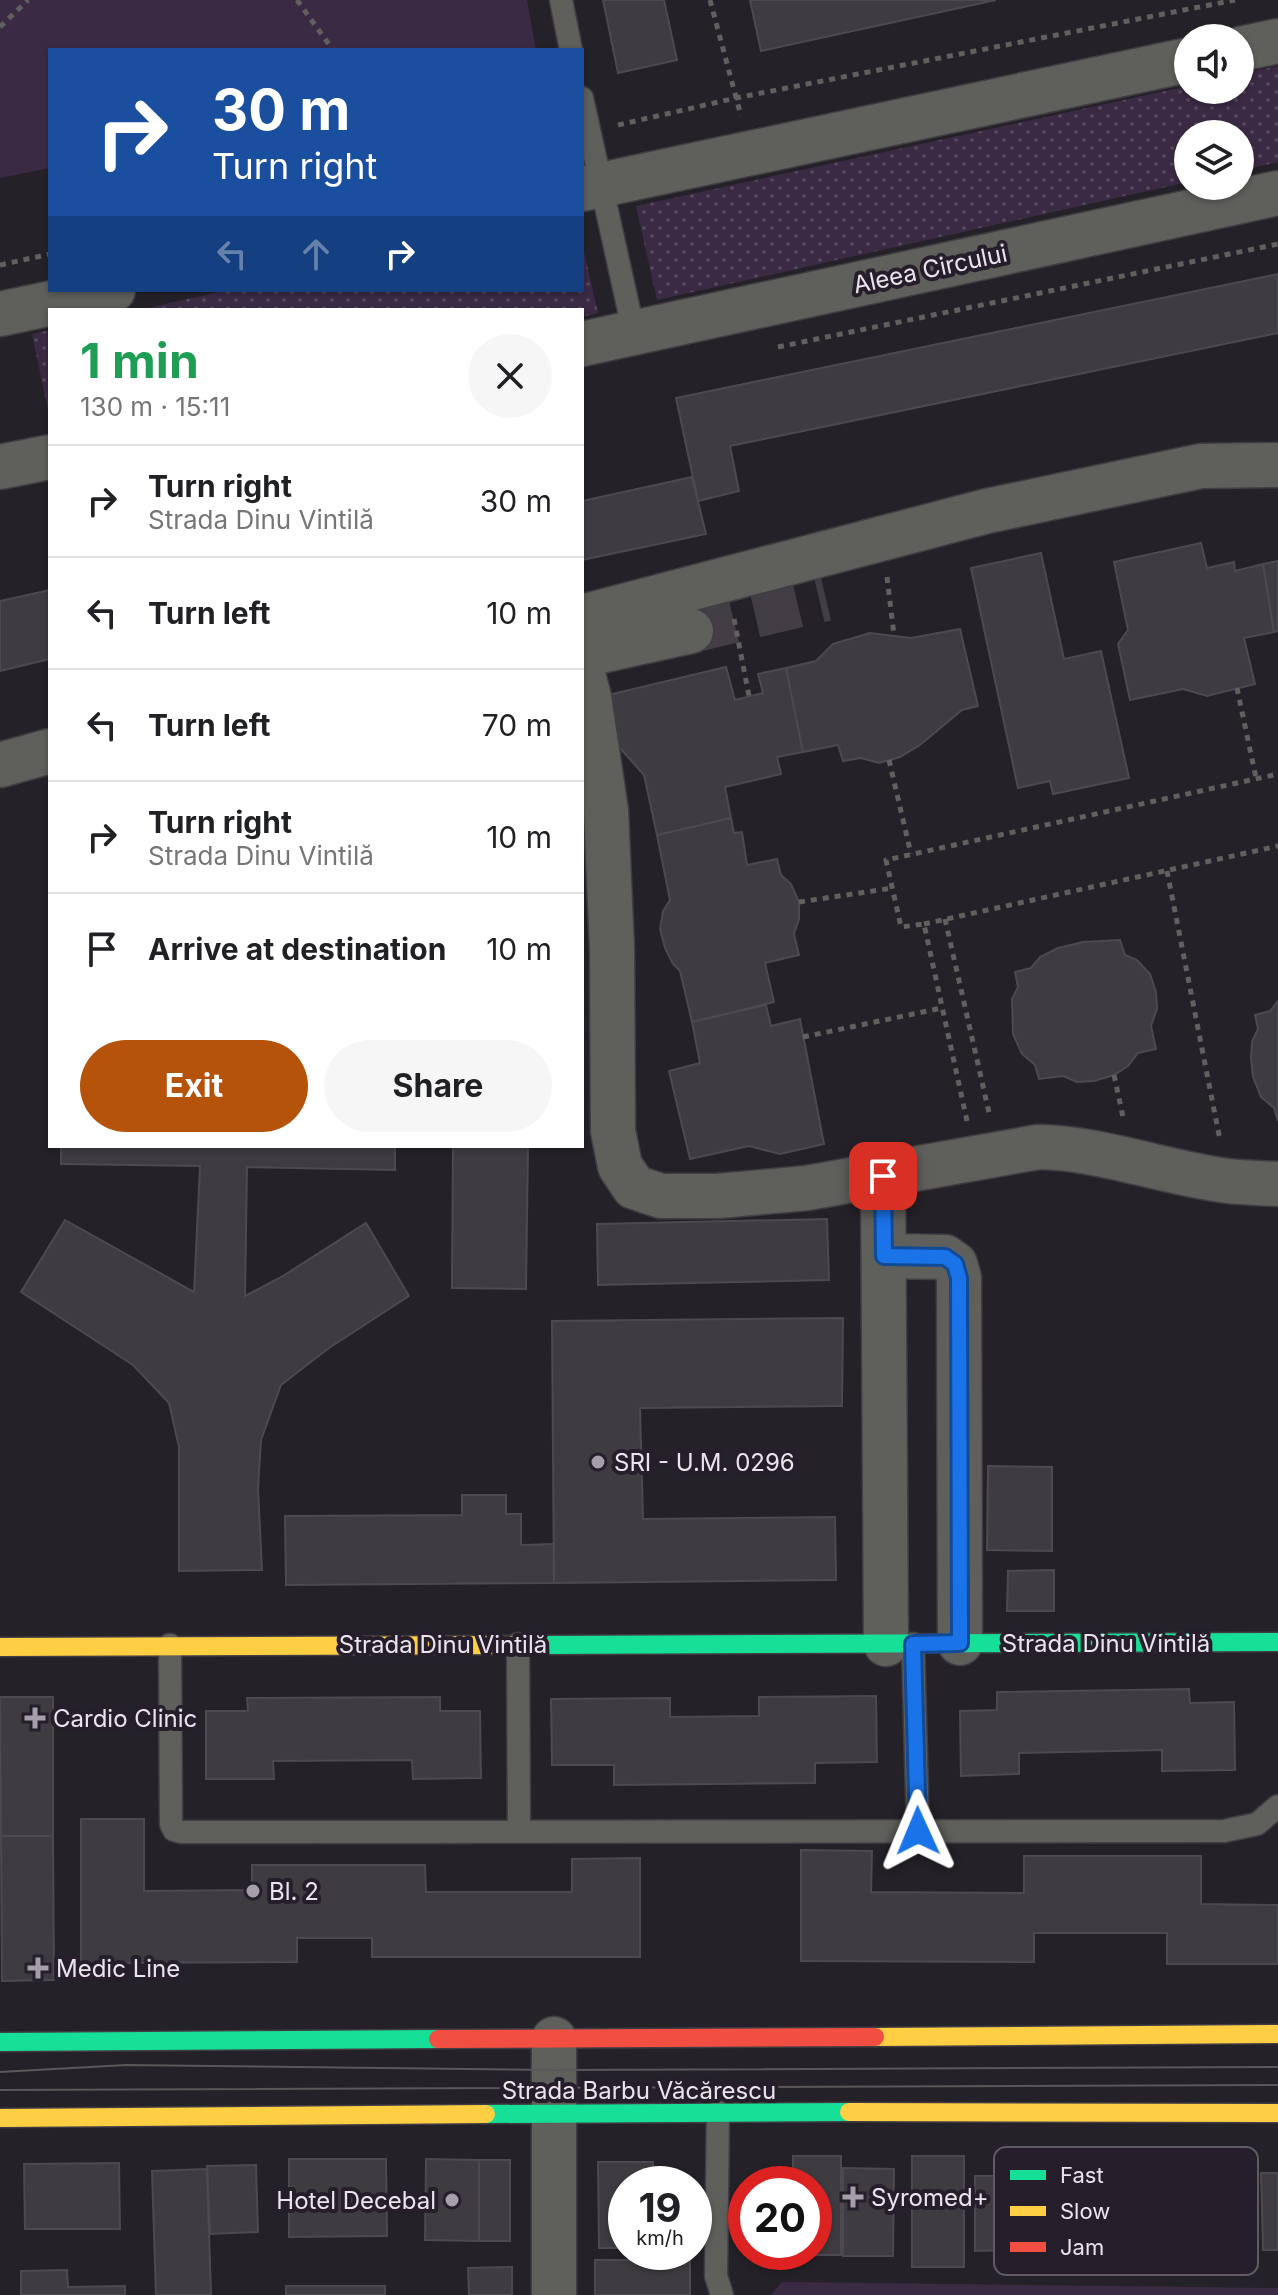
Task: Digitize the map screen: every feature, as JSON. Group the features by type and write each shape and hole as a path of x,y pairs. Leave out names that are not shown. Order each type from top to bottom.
{"main road":[{"name":"Strada Dinu Vintilă","path":"0,1647 1278,1642"},
{"path":"0,2042 1278,2034"},
{"name":"Strada Barbu Văcărescu","path":"0,2118 718,2112 1278,2113"}],"street":[{"path":"1254,46 1278,41"},
{"path":"592,187 1174,63"},
{"name":"Aleea Circului","path":"584,344 1278,193"},
{"path":"0,314 104,292"},
{"path":"0,467 48,457"},
{"path":"584,616 987,511 1201,466 1278,465"},
{"path":"584,655 691,631"},
{"path":"584,678 606,811 612,949 613,1131 620,1166 634,1187 661,1196 718,1196 807,1188 987,1154 1056,1147 1228,1181 1278,1184"},
{"path":"0,765 48,752"},
{"path":"883,1176 899,1644"},
{"path":"884,1256 945,1257 955,1264 959,1278 960,1643"},
{"path":"554,2039 554,2295"}],"lane":[{"path":"561,0 571,48"},
{"path":"584,108 589,132 592,187 634,333"},
{"path":"518,1644 519,1830"},
{"path":"899,1644 918,1831"},
{"path":"170,1645 171,1824 174,1830 1224,1831 1257,1824 1278,1806"},
{"path":"718,2112 716,2276 722,2295"}],"path":[{"path":"0,27 28,0"},
{"path":"297,0 332,48"},
{"path":"710,0 750,152"},
{"path":"589,132 736,98 1235,0"},
{"path":"768,349 1278,244"},
{"path":"0,265 48,254"},
{"path":"886,568 894,635"},
{"path":"1237,688 1256,778"},
{"path":"889,760 911,854"},
{"path":"1278,774 886,860 901,927 1278,846"},
{"path":"1167,871 1228,1181"},
{"path":"799,902 893,888"},
{"path":"945,919 987,1154"},
{"path":"924,924 942,1008 987,1154"},
{"path":"803,1037 942,1008"}],"shaded area":[{"path":"0,0 527,0 536,48 48,48 48,168 0,178"},
{"path":"1278,66 1278,162 1254,168 1254,120 1174,120 1174,185 657,300 636,206 1174,89 1174,104 1254,104 1254,71"},
{"path":"584,252 598,313 584,316 584,308 147,308 219,292 584,292"},
{"path":"48,330 48,410 32,334"},
{"path":"782,2282 1278,2288 1278,2295 771,2295"}],"building":[{"path":"603,0 664,0 677,60 618,73"},
{"path":"750,0 996,0 761,51"},
{"path":"1278,274 1278,333 730,446 739,491 698,501 676,398"},
{"path":"692,477 706,534 584,560 584,501"},
{"path":"1201,543 1207,568 1234,562 1235,571 1263,564 1274,632 1244,638 1255,684 1207,696 1183,689 1130,700 1118,644 1128,630 1114,562"},
{"path":"1041,553 1064,659 1101,651 1129,778 1053,794 1050,781 1018,788 971,568"},
{"path":"1278,561 1278,631 1274,632 1263,564"},
{"path":"48,590 48,659 0,671 0,601"},
{"path":"960,629 978,706 962,710 920,745 900,757 879,763 861,758 843,761 838,745 803,752 786,668 816,661 833,644 870,633 911,638"},
{"path":"726,667 735,700 763,693 758,674 786,668 803,752 777,757 781,774 725,787 731,818 657,835 644,775 619,747 608,695"},
{"path":"731,818 734,833 742,832 747,865 777,859 781,875 791,884 799,902 799,919 794,934 799,955 765,963 774,1002 692,1022 680,971 665,948 660,929 663,911 670,900 657,835"},
{"path":"1120,940 1125,955 1137,960 1150,974 1156,992 1157,1009 1151,1026 1156,1049 1138,1053 1128,1066 1114,1075 1094,1081 1077,1082 1063,1076 1039,1079 1035,1065 1022,1054 1013,1034 1012,999 1018,987 1015,972 1031,968 1040,957 1058,948 1083,942"},
{"path":"1278,1001 1278,1121 1274,1108 1261,1097 1253,1077 1251,1058 1252,1042 1258,1029 1255,1015 1270,1011"},
{"path":"766,1005 771,1026 800,1019 824,1144 780,1154 749,1146 690,1159 669,1071 700,1063 692,1022"},
{"path":"61,1148 395,1148 395,1170 247,1167 245,1296 283,1276 366,1223 409,1296 329,1348 281,1385 261,1440 258,1488 262,1570 179,1571 179,1447 169,1403 133,1365 21,1292 65,1220 194,1292 200,1166 61,1164"},
{"path":"453,1148 528,1148 526,1289 452,1288"},
{"path":"827,1219 829,1280 598,1285 597,1224"},
{"name":"SRI - U.M. 0296","path":"843,1318 842,1406 640,1408 643,1519 835,1517 836,1580 554,1583 552,1321"},
{"path":"988,1466 1052,1467 1052,1551 987,1550"},
{"path":"462,1495 506,1495 506,1514 521,1514 521,1545 554,1544 554,1583 286,1585 285,1516 462,1515"},
{"path":"1054,1570 1054,1611 1007,1611 1008,1571"},
{"path":"1189,1689 1190,1703 1234,1702 1235,1770 1162,1771 1162,1750 1019,1753 1019,1774 961,1776 960,1711 997,1710 997,1692"},
{"path":"876,1696 877,1762 815,1763 815,1783 614,1785 614,1765 552,1765 551,1699 670,1698 670,1717 759,1716 759,1697"},
{"path":"0,1697 53,1697 53,1836 1,1836"},
{"path":"440,1697 440,1711 480,1711 481,1778 413,1779 412,1760 273,1761 274,1779 206,1779 206,1711 248,1711 247,1698"},
{"name":"Bl. 2","path":"81,1819 144,1819 144,1891 252,1890 252,1865 425,1865 426,1892 572,1892 572,1859 640,1858 640,1957 372,1957 372,1938 297,1938 297,1962 81,1963"},
{"path":"1,1836 53,1836 54,1980 2,1981"},
{"path":"801,1850 872,1851 871,1892 1024,1893 1024,1856 1201,1856 1201,1904 1278,1905 1278,1964 1167,1964 1167,1933 1034,1933 1034,1962 801,1961"},
{"path":"793,2156 841,2156 841,2255 832,2255 832,2166 793,2166"},
{"path":"912,2156 964,2156 964,2267 912,2267"},
{"path":"289,2159 386,2159 387,2236 289,2237"},
{"name":"Hotel Decebal","path":"426,2159 479,2160 479,2241 425,2240"},
{"path":"479,2160 510,2160 510,2241 479,2241"},
{"path":"598,2162 653,2162 653,2166 608,2166 608,2248 599,2248"},
{"path":"119,2163 120,2229 25,2229 24,2164"},
{"path":"256,2165 258,2232 210,2234 207,2166"},
{"path":"843,2168 894,2169 893,2256 843,2256"},
{"path":"207,2169 211,2295 156,2295 152,2171"},
{"path":"1261,2173 1278,2173 1278,2250 1263,2250"},
{"path":"975,2176 994,2176 994,2250 975,2251"},
{"path":"595,2260 608,2260 608,2270 690,2270 690,2295 595,2295"},
{"path":"512,2267 512,2295 469,2295 468,2268"},
{"path":"67,2270 68,2287 125,2286 125,2295 21,2295 21,2271"},
{"path":"286,2286 385,2286 385,2295 286,2295"}],"tunnel":[{"path":"691,631 826,599"}],"tram line":[{"path":"0,2072 126,2065 555,2070 1278,2067"},
{"path":"0,2090 1278,2085"}],"traffic: fast":[{"path":"541,1645 1278,1642"},
{"path":"0,2042 438,2039"},
{"path":"486,2114 849,2112"}],"traffic: slow":[{"path":"0,1647 541,1645"},
{"path":"875,2037 1278,2034"},
{"path":"849,2112 1278,2113"},
{"path":"0,2118 486,2114"}],"traffic: jam":[{"path":"438,2039 875,2037"}],"place":[{"name":"SRI - U.M. 0296","path":"598,1462"},
{"name":"Cardio Clinic","path":"35,1718"},
{"name":"Bl. 2","path":"253,1891"},
{"name":"Medic Line","path":"38,1968"},
{"name":"Syromed+","path":"853,2197"},
{"name":"Hotel Decebal","path":"452,2200"}],"route":[{"path":"883,1176 884,1256 945,1257 955,1264 959,1278 960,1643 913,1644 918,1831"}]}
